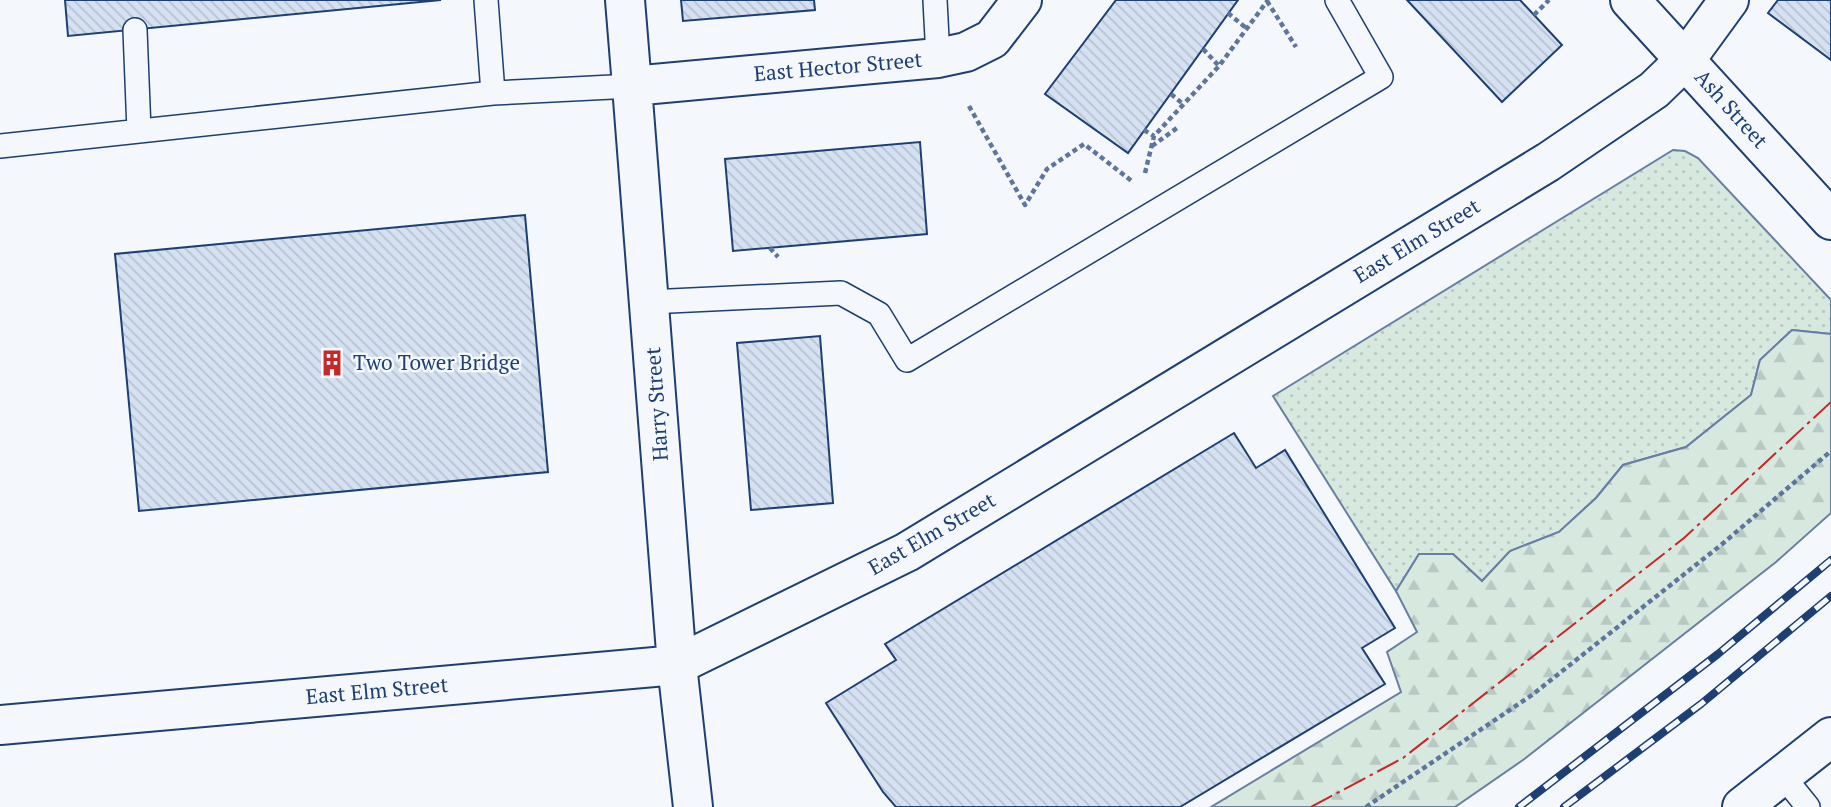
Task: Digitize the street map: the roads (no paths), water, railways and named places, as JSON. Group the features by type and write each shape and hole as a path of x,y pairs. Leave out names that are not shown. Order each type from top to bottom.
{"main road":[{"name":"Harry Street","path":"625,0 677,665 693,807"},
{"name":"East Hector Street","path":"632,86 938,58 966,52 992,39 1022,0"},
{"name":"Ash Street","path":"1630,0 1831,220"},
{"name":"East Elm Street","path":"0,725 677,665 907,552 1548,162 1654,90 1686,59 1729,0"},
{"path":"1742,807 1831,737"}],"lane":[{"path":"486,0 492,93"},
{"path":"935,0 938,58"},
{"path":"649,302 841,293 879,314 907,360 1381,77 1337,0"},
{"path":"135,30 139,131"},
{"path":"0,146 492,93 632,86"},
{"path":"1783,776 1808,807"}],"railway":[{"path":"1519,807 1718,654 1831,560"},
{"path":"1564,807 1701,704 1831,596"}],"place":[{"name":"Two Tower Bridge","path":"332,363"}]}
